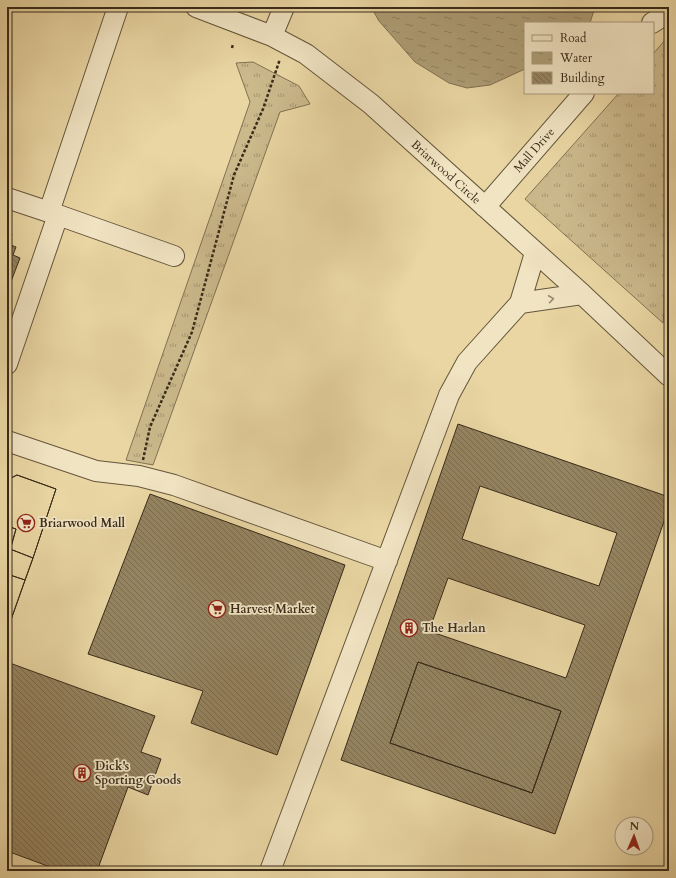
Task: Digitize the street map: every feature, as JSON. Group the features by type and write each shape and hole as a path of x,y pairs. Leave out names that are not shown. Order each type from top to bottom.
{"street":[{"path":"7,364 118,7"},
{"name":"Briarwood Circle","path":"196,7 279,40 306,54 370,104 582,294 669,376"},
{"path":"279,40 284,7"},
{"path":"654,22 669,12"},
{"name":"Mall Drive","path":"485,207 583,94"},
{"path":"7,198 174,256"},
{"path":"270,871 449,395 467,362 520,303 535,253"},
{"path":"520,303 582,294"},
{"path":"7,440 96,472 139,476 174,485 387,561"}],"path":[{"path":"139,476 150,427 192,332 234,175 263,109 279,40"},
{"path":"232,48 233,44"}],"green space":[{"path":"666,39 663,323 525,199 618,94 654,94 654,53"},
{"path":"253,62 299,86 310,104 280,112 153,465 126,460 250,102 236,63"}],"water":[{"path":"371,7 595,7 590,22 524,22 524,69 490,85 467,88 449,83 415,62 379,21"}],"building":[{"path":"7,233 12,234 8,244 16,247 13,255 20,258 7,292"},
{"name":"The Harlan","path":"458,424 669,497 669,507 555,834 341,760","holes":["480,486 617,533 599,586 462,539","448,578 585,625 566,678 429,631","418,662 561,711 532,793 390,743"]},
{"name":"Briarwood Mall","path":"17,475 56,489 7,631 7,480"},
{"name":"Briarwood Mall","path":"17,475 56,489 33,558 10,549 16,529 7,526 7,480"},
{"name":"Harvest Market","path":"150,494 345,565 277,755 191,723 203,691 88,654"},
{"path":"7,526 16,529 12,544 7,543"},
{"path":"7,543 12,544 10,549 33,558 25,580 7,574"},
{"path":"7,574 25,580 7,631"},
{"name":"Dick's Sporting Goods","path":"7,662 155,716 141,752 161,759 148,795 128,787 97,871 61,871 7,851"},
{"path":"418,662 561,711 532,793 390,743"}],"place":[{"name":"Briarwood Mall","path":"26,523"},
{"name":"Harvest Market","path":"217,609"},
{"name":"The Harlan","path":"409,628"},
{"name":"Dick's Sporting Goods","path":"82,773"}]}
